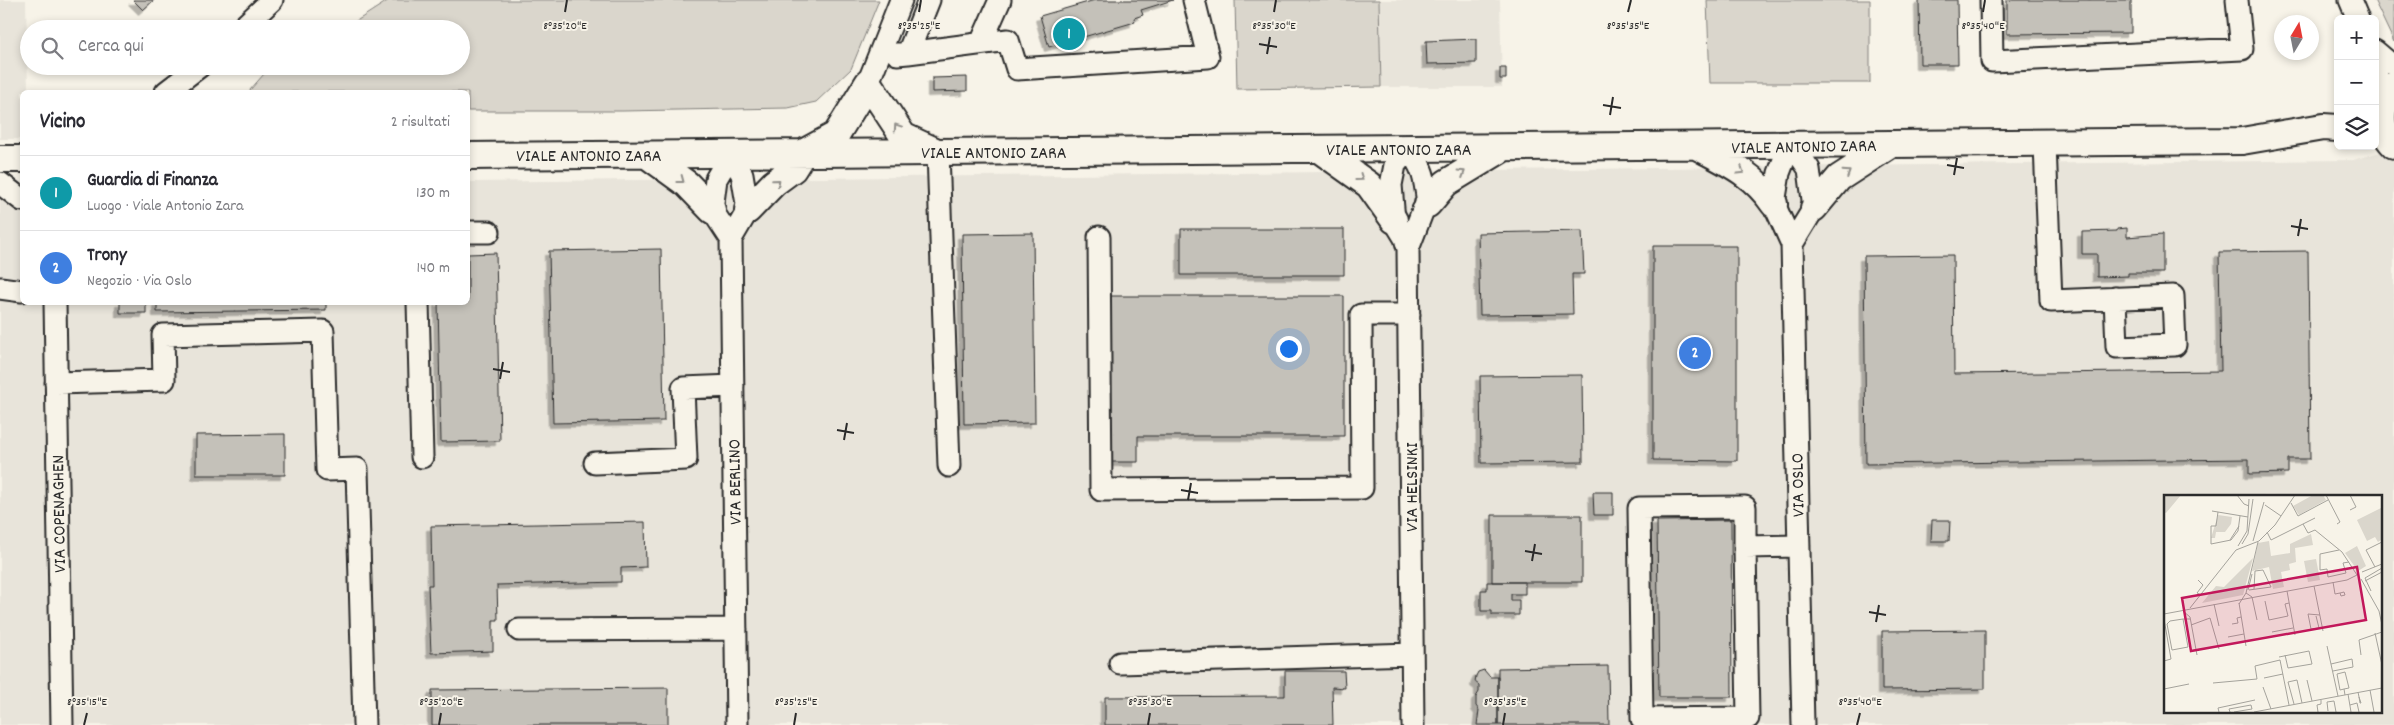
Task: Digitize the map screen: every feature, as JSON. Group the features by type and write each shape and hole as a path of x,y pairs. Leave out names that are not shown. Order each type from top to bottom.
{"main road":[{"path":"748,210 774,183 793,169 803,153 836,135 868,83 903,136 938,152"},
{"path":"2385,96 2382,118 2387,141"},
{"name":"VIALE ANTONIO ZARA","path":"470,156 1502,149 2242,141 2334,125"},
{"path":"1814,208 1839,178 1890,145"},
{"path":"1700,147 1744,172 1762,187 1774,204"},
{"path":"1428,204 1446,182 1502,149"},
{"path":"1320,150 1369,185 1394,220"},
{"path":"646,155 687,184 712,210"},
{"path":"0,159 20,159"}],"street":[{"path":"868,83 901,0"},
{"path":"908,53 928,0"},
{"path":"980,43 1000,0"},
{"path":"879,55 1008,40 1017,69 1208,57 1194,0"},
{"path":"1991,0 1992,61 2242,49 2237,0"},
{"path":"248,20 262,3"},
{"path":"2379,54 2388,62 2394,64"},
{"path":"169,90 189,75"},
{"path":"189,90 196,75"},
{"path":"2379,80 2385,96"},
{"path":"2045,144 2051,301 2115,298"},
{"path":"1774,204 1779,173 1789,146 1800,156 1809,169 1814,208 1792,244"},
{"path":"1408,149 1420,162 1426,183 1428,204"},
{"name":"VIA HELSINKI","path":"1408,149 1395,165 1391,185 1394,220 1405,238 1408,249 1413,725"},
{"path":"938,152 949,466"},
{"path":"730,155 742,174 748,210 731,239 712,210 716,179 730,155"},
{"path":"0,182 20,198"},
{"name":"VIA HELSINKI","path":"1408,249 1423,210 1428,204"},
{"name":"VIA OSLO","path":"1774,204 1792,244 1803,725"},
{"path":"470,232 488,232"},
{"path":"1099,236 1101,490 1362,488 1361,315 1409,315"},
{"name":"VIA BERLINO","path":"731,239 738,725"},
{"path":"0,288 20,291"},
{"name":"VIA COPENAGHEN","path":"55,305 62,725"},
{"path":"418,305 422,457"},
{"path":"56,382 164,380 163,335 323,331 327,470 357,469 364,725"},
{"path":"595,463 686,459 682,388 733,386"},
{"path":"1745,507 1745,547 1748,718 1642,719 1639,508 1745,507"},
{"path":"1745,547 1799,546"},
{"path":"519,630 736,629"},
{"path":"1120,664 1412,654"}],"shaded area":[{"path":"0,0 26,0 26,20 20,20 20,75 28,75 28,90 20,90 20,139 0,139"},
{"path":"389,0 879,0 851,69 816,102 788,108 470,111 470,90 250,90 263,75 470,75 470,20 358,20"},
{"path":"1235,0 1379,0 1381,87 1237,89"},
{"path":"1379,0 1500,0 1502,87 1381,87"},
{"path":"1707,0 1870,0 1870,83 1710,83"},
{"path":"2374,0 2394,0 2394,42"},
{"path":"2394,148 2394,725 0,725 0,185 20,185 20,305 470,305 470,182 2353,160"}],"building":[{"path":"133,0 154,0 143,10"},
{"path":"1095,0 1173,0 1141,10 1143,15 1134,18 1135,22 1049,47 1040,16"},
{"path":"1919,0 1957,0 1958,64 1920,64"},
{"path":"2007,0 2131,0 2131,33 2007,34"},
{"path":"1476,39 1476,63 1427,64 1426,41"},
{"path":"1500,68 1506,68 1506,79 1500,79"},
{"path":"967,77 967,91 932,92 932,78"},
{"path":"2127,228 2127,237 2163,234 2163,273 2128,273 2128,276 2097,277 2097,254 2082,254 2082,232 2117,231 2117,229"},
{"path":"1181,229 1344,229 1344,275 1181,275"},
{"path":"1582,231 1584,274 1572,274 1573,314 1480,315 1478,233"},
{"path":"1033,233 1035,423 964,424 962,234"},
{"path":"1653,246 1737,246 1737,461 1653,460"},
{"path":"661,249 664,421 553,423 549,251"},
{"path":"2308,251 2310,459 2288,459 2288,473 2249,474 2249,459 1866,464 1864,256 1953,255 1954,374 2221,371 2219,252"},
{"path":"496,253 500,441 441,442 438,305 470,305 470,254"},
{"path":"1109,296 1344,296 1344,436 1138,436 1138,462 1110,462"},
{"path":"120,305 146,305 146,313 120,313"},
{"path":"157,305 326,305 326,310 157,312"},
{"path":"1582,375 1583,462 1481,463 1480,376"},
{"path":"285,434 285,475 196,475 196,435"},
{"path":"1593,492 1613,492 1613,515 1594,515"},
{"path":"1492,515 1582,515 1582,582 1492,582"},
{"path":"1731,520 1732,697 1659,697 1657,521"},
{"path":"1932,520 1950,520 1949,541 1931,541"},
{"path":"645,522 646,567 621,568 621,582 497,585 498,620 493,620 493,651 431,653 428,585 432,585 431,526"},
{"path":"1487,582 1525,582 1525,594 1511,594 1511,600 1519,600 1519,615 1492,615 1492,611 1481,611 1481,590 1487,590"},
{"path":"1985,630 1985,689 1882,690 1882,631"},
{"path":"1608,666 1609,725 1498,725 1498,668"},
{"path":"1484,670 1490,677 1498,677 1498,725 1477,725 1479,710 1476,706 1476,697 1479,692 1479,685 1475,682 1478,672"},
{"path":"1285,671 1344,671 1345,688 1332,687 1333,725 1105,725 1105,697 1285,696"},
{"path":"668,688 668,725 432,725 432,690"}],"place":[{"name":"Guardia di Finanza","path":"1069,34"},
{"name":"Trony","path":"1695,353"}]}
